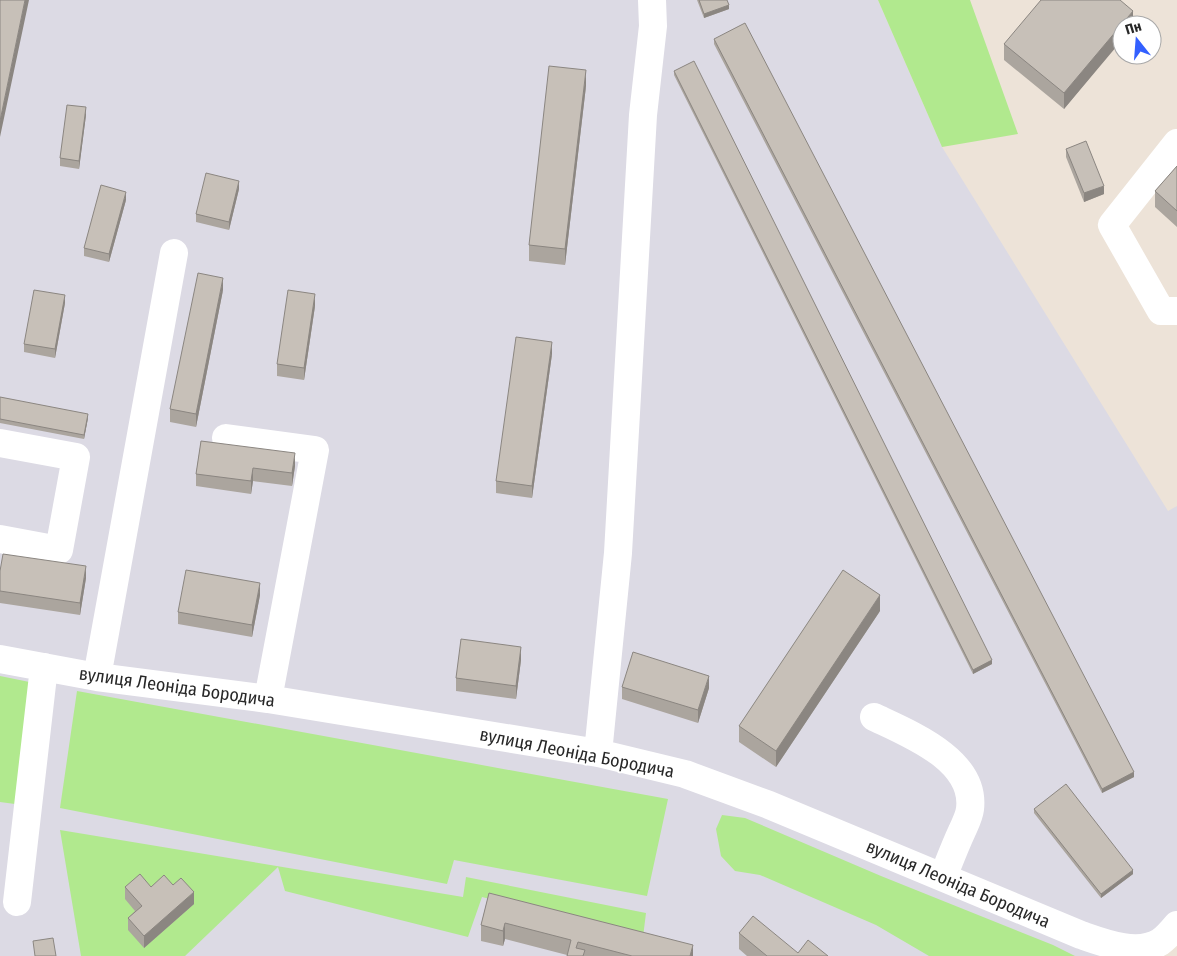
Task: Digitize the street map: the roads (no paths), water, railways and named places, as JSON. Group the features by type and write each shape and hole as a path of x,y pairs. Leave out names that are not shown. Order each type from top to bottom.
{"street":[{"path":"598,753 618,553 643,115 653,26 652,0"},
{"path":"1177,143 1112,225 1161,312 1177,311"},
{"path":"98,678 174,253"},
{"path":"226,438 315,450 268,699"},
{"path":"0,442 76,456 59,550 0,539"},
{"name":"вулиця Леоніда Бородича","path":"0,659 98,678 268,699 598,753 685,774 769,805 1081,935 1127,950 1144,952 1159,943 1177,925"},
{"path":"16,902 44,668"},
{"path":"874,717 924,742 947,758 962,775 970,797 970,812 943,877"}]}
